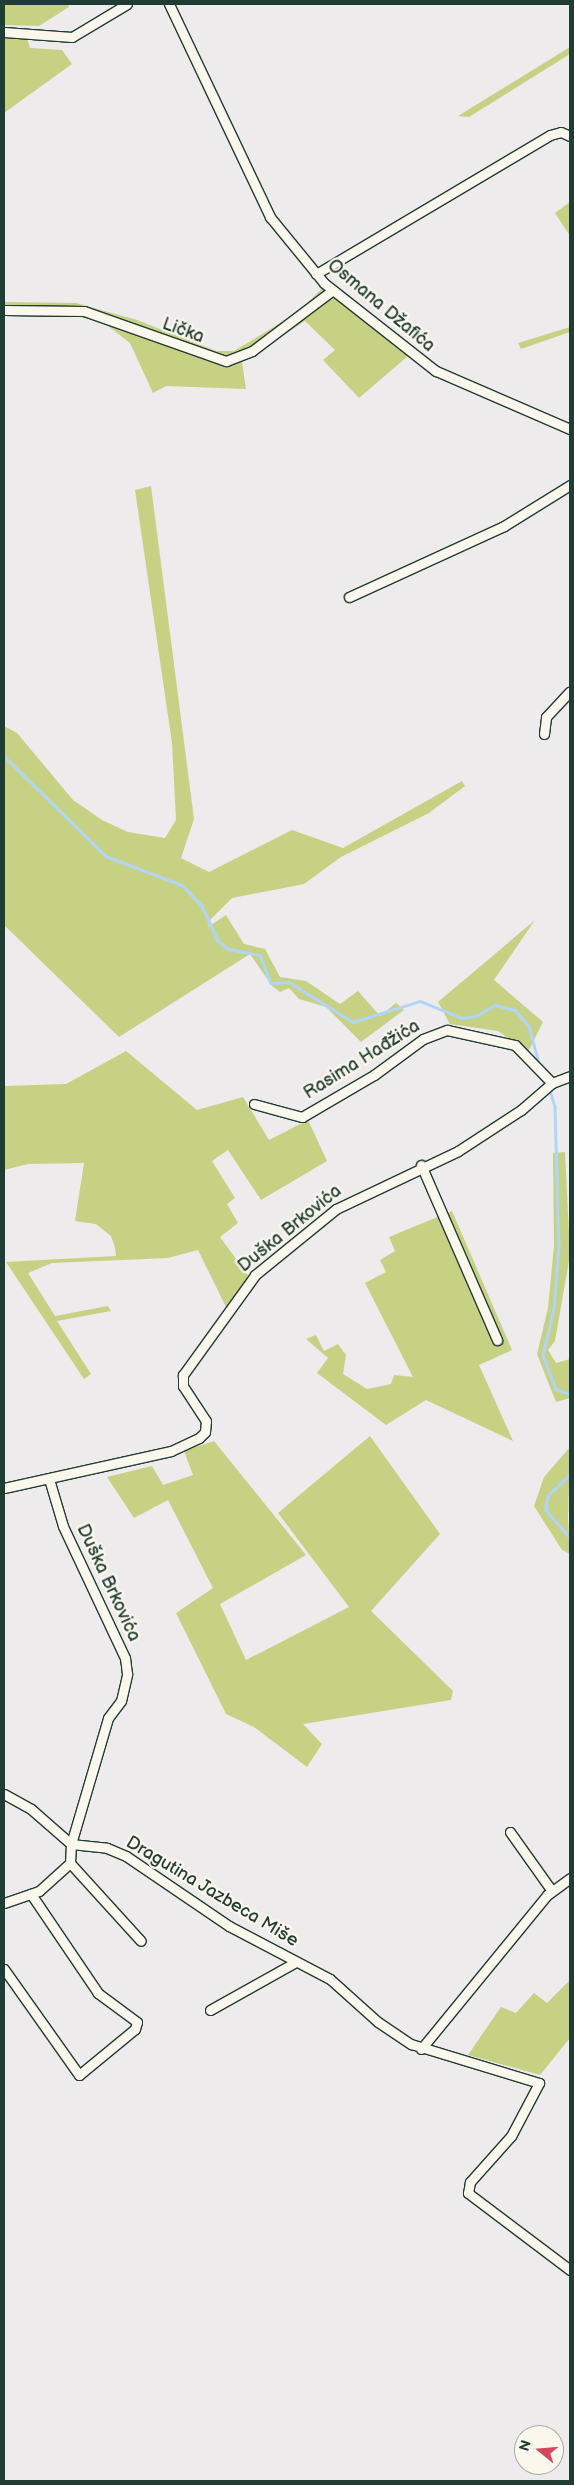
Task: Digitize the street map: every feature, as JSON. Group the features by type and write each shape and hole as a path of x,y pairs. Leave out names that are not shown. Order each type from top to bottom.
{"street":[{"path":"4,32 72,37 127,4"},
{"name":"Osmana Džafića","path":"169,4 270,217 316,274 333,290 441,374 570,429"},
{"path":"316,274 550,135 561,132 570,136"},
{"name":"Lička","path":"4,310 84,311 226,361 252,351 333,290"},
{"path":"349,597 504,526 570,485"},
{"path":"544,734 546,717 570,690"},
{"name":"Rasima Hađžića","path":"254,1104 302,1117 374,1075 424,1039 447,1030 515,1045 552,1083"},
{"name":"Duška Brkovića","path":"4,1488 171,1451 203,1435 206,1421 182,1380 244,1288 336,1209 495,1129 552,1083 570,1076"},
{"path":"421,1165 497,1340"},
{"name":"Duška Brkovića","path":"49,1478 63,1526 126,1666 121,1701 108,1718 71,1844"},
{"path":"4,1794 31,1809 71,1844 70,1863 141,1941"},
{"path":"510,1832 552,1891"},
{"name":"Dragutina Jazbeca Miše","path":"71,1844 107,1848 126,1856 229,1926 330,1979 378,2022 421,2049 540,2083 511,2136 470,2182 468,2193 570,2270"},
{"path":"4,1903 31,1894 70,1863"},
{"path":"421,2049 552,1891 570,1878"},
{"path":"4,1969 79,2075 135,2029 137,2022 98,1993 31,1894"},
{"name":"Dragutina Jazbeca Miše","path":"210,2010 296,1962"}],"green space":[{"path":"4,4 68,4 69,7 39,26 4,25"},
{"path":"4,35 26,35 30,48 62,50 72,64 4,113"},
{"path":"570,47 570,54 469,117 458,116"},
{"path":"570,202 570,236 555,213"},
{"path":"328,282 415,350 359,398 323,360 335,350 305,321 242,362 246,389 166,386 153,393 130,343 103,322 75,316 4,316 4,302 76,303 137,320 216,351 234,351 300,311"},
{"path":"570,327 570,332 521,349 518,343"},
{"path":"151,486 194,819 181,858 209,872 292,830 343,848 462,781 465,786 429,813 341,857 304,884 232,898 211,919 208,927 226,915 244,944 265,949 280,977 306,981 340,1004 358,991 380,1016 396,1003 404,1010 361,1042 326,1007 299,999 289,988 280,992 272,986 250,954 119,1037 4,925 4,726 17,733 73,800 102,820 128,832 165,838 176,820 172,743 135,490"},
{"path":"535,920 494,980 543,1022 528,1052 498,1031 450,1024 438,1002"},
{"path":"126,1051 197,1110 243,1097 269,1140 308,1120 327,1161 261,1200 228,1150 212,1161 235,1198 227,1204 238,1223 220,1237 253,1282 230,1315 198,1250 168,1258 52,1263 28,1273 55,1316 108,1306 111,1311 57,1321 91,1374 84,1379 6,1262 116,1256 115,1247 111,1236 96,1224 75,1221 84,1163 28,1164 4,1170 4,1086 66,1084"},
{"path":"565,1152 570,1255 555,1341 548,1350 556,1363 570,1359 570,1398 556,1402 537,1354 548,1308 554,1246 553,1153"},
{"path":"452,1211 512,1350 479,1365 513,1441 426,1400 386,1425 317,1373 328,1358 306,1339 316,1335 324,1351 338,1344 346,1355 343,1374 367,1389 391,1384 394,1375 413,1377 365,1283 386,1272 380,1260 395,1251 389,1237"},
{"path":"370,1436 440,1534 371,1611 453,1691 451,1700 303,1724 322,1744 307,1767 254,1727 226,1714 176,1613 213,1588 168,1500 134,1518 107,1477 152,1466 163,1485 193,1475 184,1451 214,1441 306,1555 220,1604 246,1660 349,1607 278,1513"},
{"path":"570,1447 568,1518 570,1554 562,1550 534,1506 544,1477"},
{"path":"570,1980 570,2038 540,2075 468,2055 501,2007 516,2013 534,1993 547,2003"}],"waterway":[{"path":"4,756 106,856 182,885 202,906 218,941 229,949 260,955 271,983 289,982 353,1022 420,1001 462,1018 476,1016 495,1005 515,1010 529,1026 540,1067"},
{"path":"549,1087 555,1107 559,1246 554,1309 543,1355 556,1389 570,1394"},
{"path":"570,1475 548,1496 546,1510 570,1538"}]}
